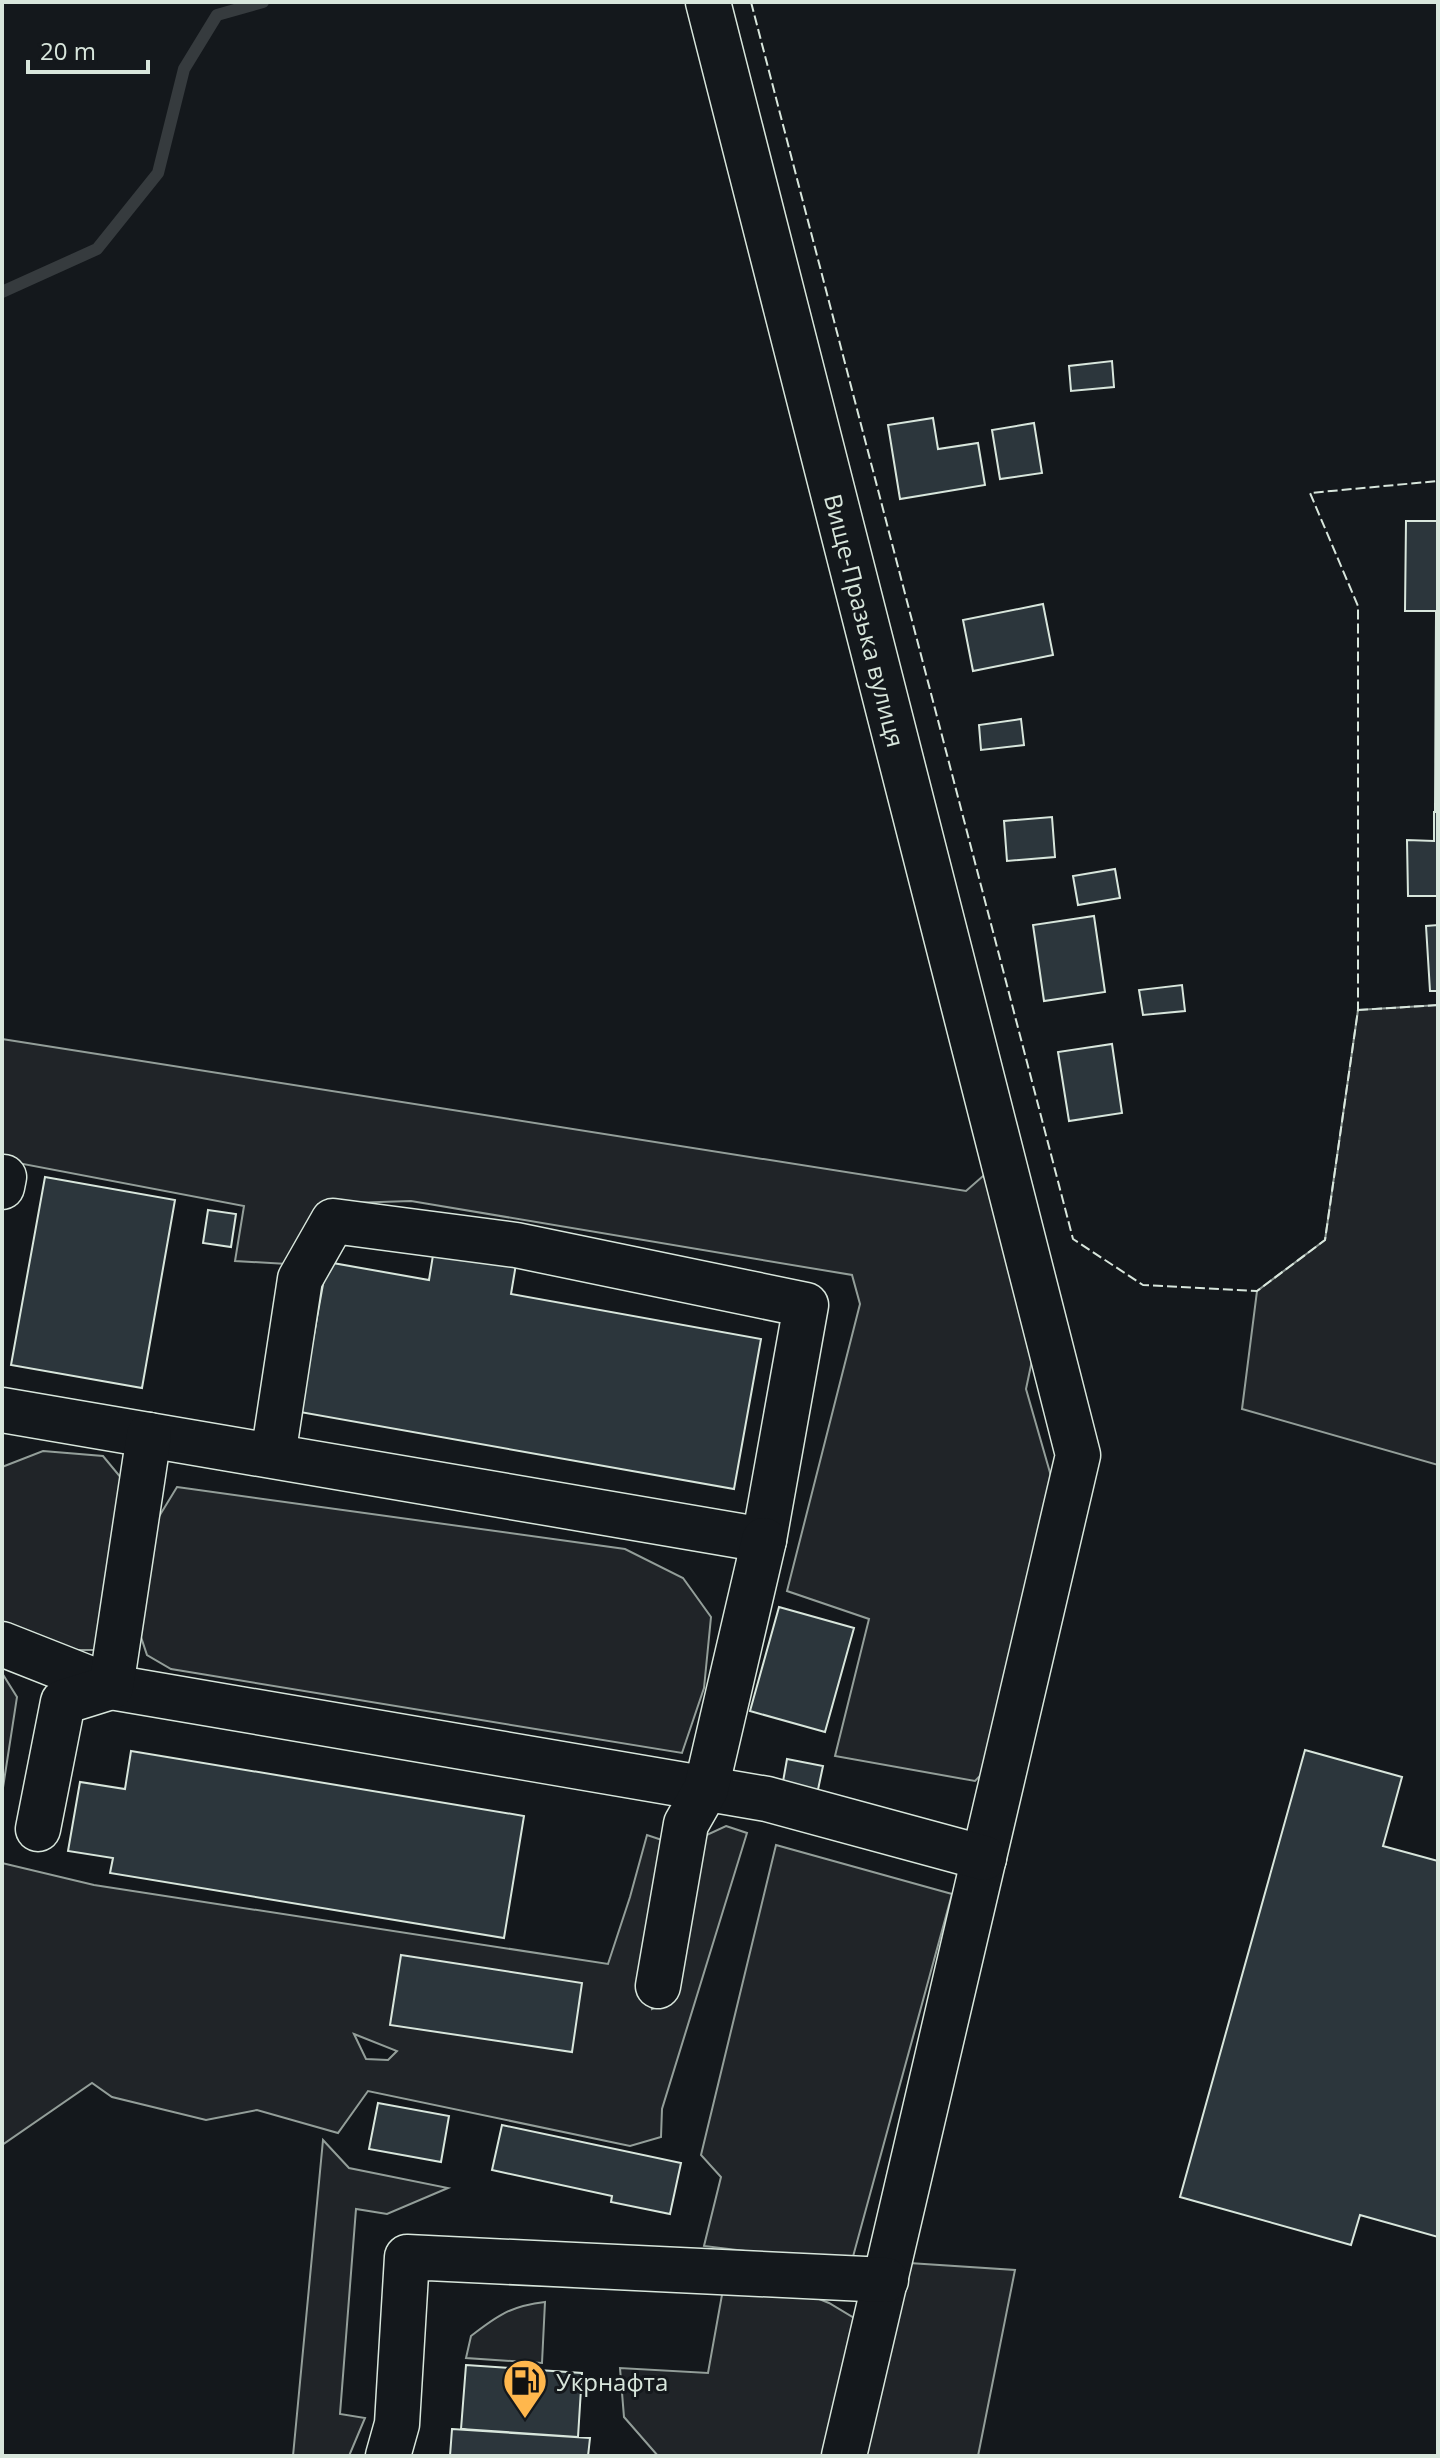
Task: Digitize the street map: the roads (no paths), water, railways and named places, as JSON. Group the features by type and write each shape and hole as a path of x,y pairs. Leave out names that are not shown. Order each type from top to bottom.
{"street":[{"name":"Вище-Празька вулиця","path":"708,2 1078,1455 844,2456"},
{"path":"273,1456 300,1279 333,1221 516,1245 806,1305 764,1540 706,1789 686,1824 658,1986"},
{"path":"2,1410 764,1540"},
{"path":"111,1687 149,1435"},
{"path":"2,1644 111,1687 767,1799 984,1858"},
{"path":"38,1829 63,1702 111,1687"},
{"path":"388,2456 397,2424 407,2257 886,2280"}],"waterway":[{"path":"2,292 97,249 158,173 184,69 217,15 263,2"}],"place":[{"name":"Укрнафта","path":"525,2420"}]}
